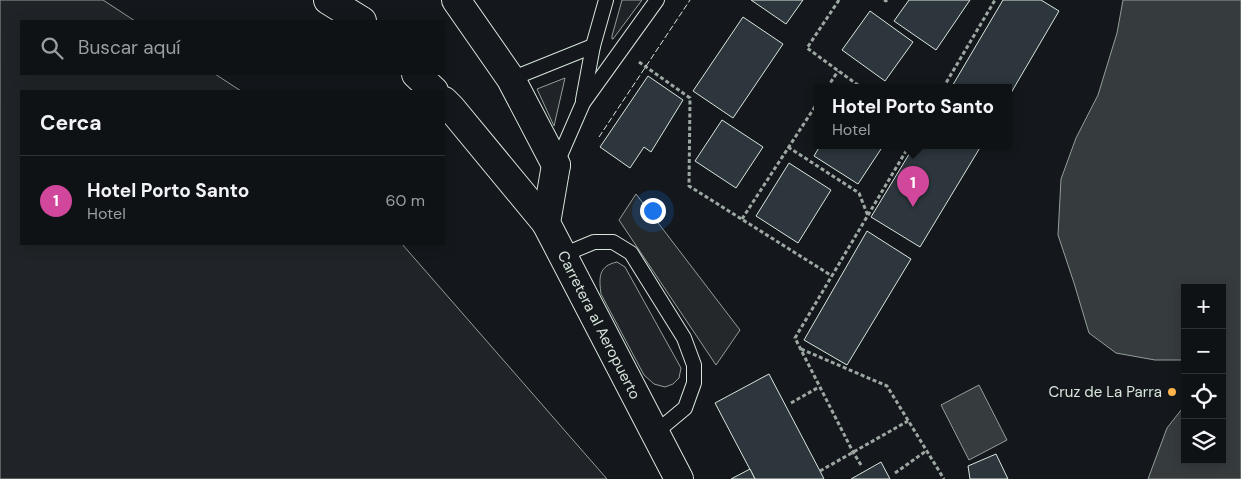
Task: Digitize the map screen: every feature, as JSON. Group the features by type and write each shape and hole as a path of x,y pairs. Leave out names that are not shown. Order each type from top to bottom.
{"street":[{"path":"328,0 360,20"},
{"path":"456,0 511,79 556,166 546,223"},
{"path":"417,75 433,90"},
{"name":"Carretera al Aeropuerto","path":"445,102 546,223 679,479"}],"lane":[{"path":"583,103 592,46 606,0"},
{"path":"556,166 583,103 656,0"},
{"path":"511,79 592,46"},
{"path":"563,254 594,242 613,242 631,253 684,338 694,365 694,384 685,408 655,433"}],"path":[{"path":"839,0 807,48 856,84"},
{"path":"945,84 995,0"},
{"path":"621,50 690,98 689,186 832,276"},
{"path":"830,84 838,71"},
{"path":"742,219 814,108"},
{"path":"788,147 859,194 868,216"},
{"path":"861,465 795,338 907,149"},
{"path":"800,348 887,386 944,479"},
{"path":"791,403 819,387"},
{"path":"820,471 908,421"},
{"path":"896,472 926,451"}],"shaded area":[{"path":"0,0 103,0 133,20 20,20 20,75 217,75 239,90 20,90 20,245 403,245 607,479 0,479"},
{"path":"622,0 642,0 612,39 612,36"},
{"path":"1123,0 1241,0 1241,479 1148,479 1167,428 1181,410 1181,464 1226,464 1226,284 1181,284 1181,360 1155,360 1116,353 1089,333 1058,235 1061,179 1076,138 1098,95 1117,33"},
{"path":"565,78 554,126 537,89"},
{"path":"636,194 740,330 716,365 619,220"},
{"path":"617,262 625,267 681,368 679,378 673,384 665,387 654,384 644,375 601,294 600,278 603,270 606,266"},
{"path":"979,385 1007,440 969,460 941,405"}],"building":[{"path":"751,0 803,0 786,24"},
{"path":"909,0 970,0 936,50 894,21"},
{"path":"1003,0 1041,0 1059,11 1012,91 1012,84 953,84"},
{"path":"870,11 913,42 885,81 842,50"},
{"path":"743,17 783,44 733,118 693,91"},
{"path":"648,76 683,100 651,152 644,147 630,168 600,147"},
{"path":"722,120 763,147 736,188 695,161"},
{"path":"818,149 881,149 858,184 814,156"},
{"path":"912,149 979,149 920,247 871,217"},
{"path":"789,163 831,190 798,243 756,216"},
{"path":"867,231 911,259 847,365 804,340"},
{"path":"769,374 824,479 755,479 715,403"},
{"path":"996,454 1008,479 970,479 968,466"},
{"path":"881,462 890,479 851,479"},
{"path":"750,469 755,479 731,479"}],"fence":[{"path":"599,137 690,0"}],"place":[{"name":"Hotel Porto Santo","path":"913,207"},
{"name":"Cruz de La Parra","path":"1172,392"}]}
